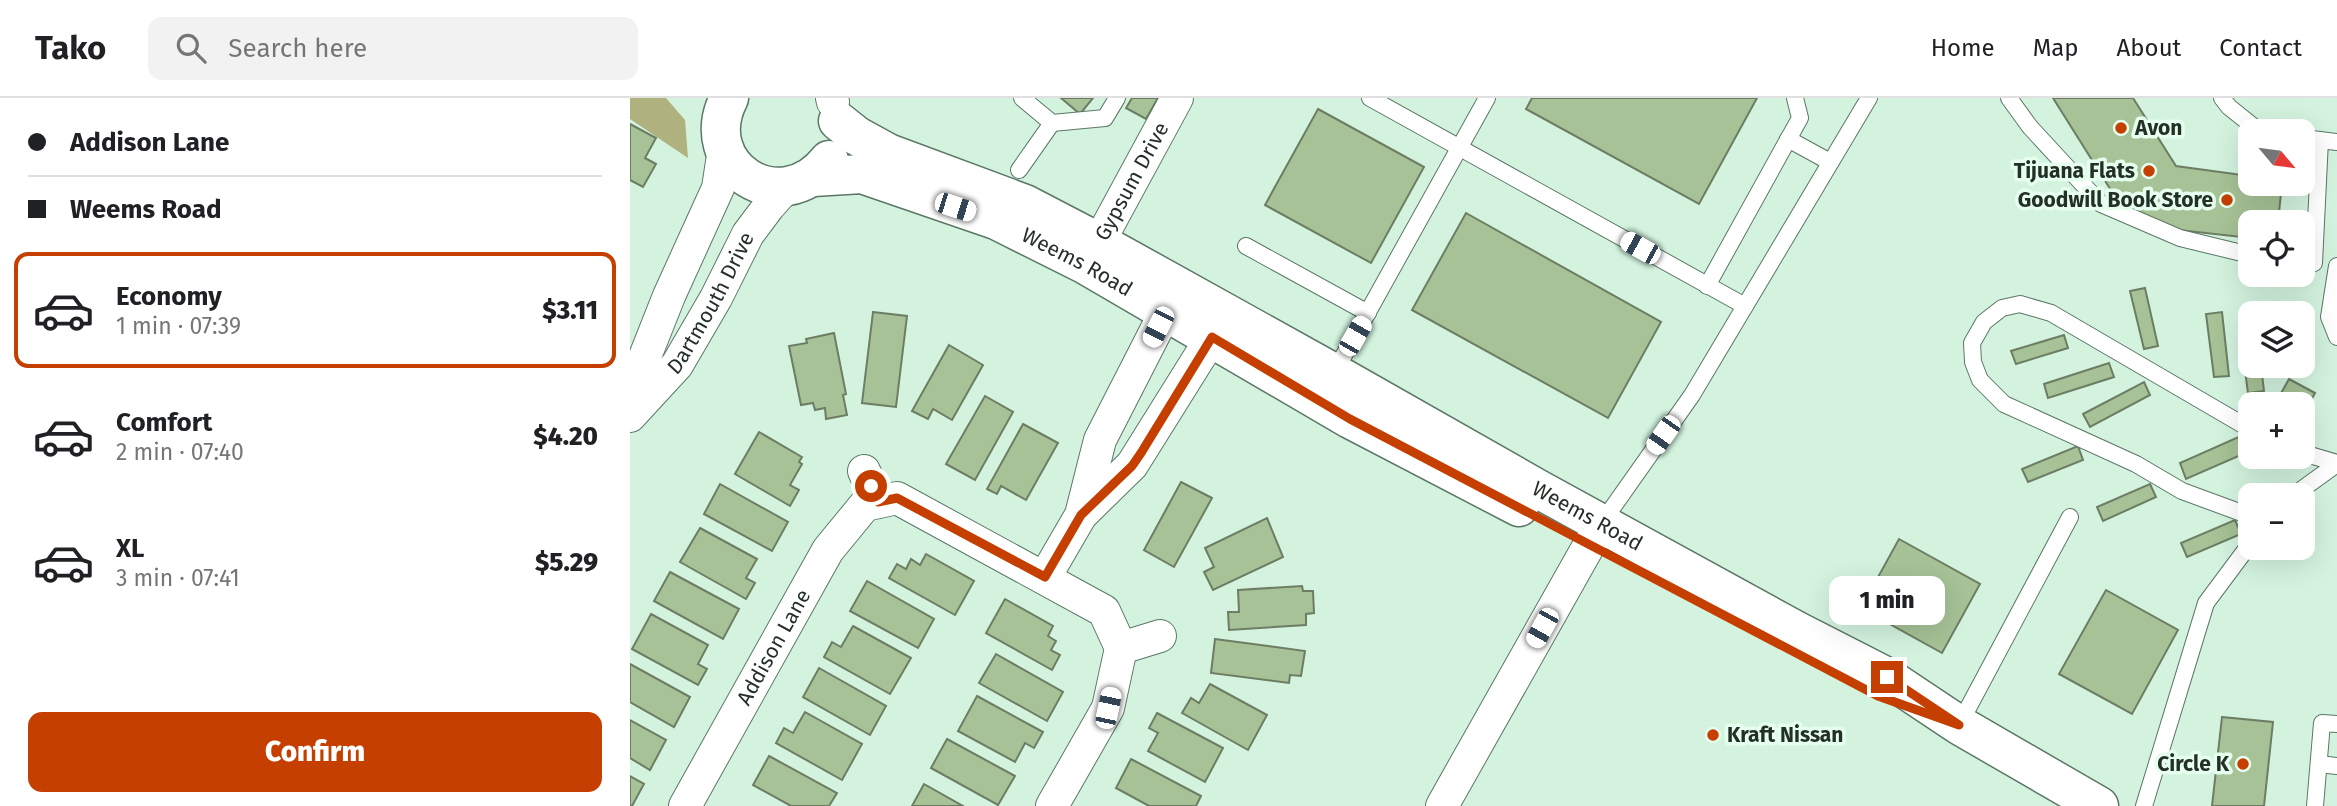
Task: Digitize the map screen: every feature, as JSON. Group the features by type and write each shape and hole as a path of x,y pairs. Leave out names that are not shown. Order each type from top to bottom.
{"street":[{"name":"Gypsum Drive","path":"1092,253 1177,98"},
{"path":"722,102 720,130 724,149"},
{"name":"Weems Road","path":"833,105 857,136 888,153 1025,204 1166,311 1350,419 1595,534"},
{"path":"799,182 820,172 832,157 838,139 833,105"},
{"name":"Weems Road","path":"724,149 734,167 750,180 767,187 862,174 1092,253 1334,373 1595,534 1878,696 1959,725 2062,796 2099,806"},
{"name":"Dartmouth Drive","path":"630,403 669,296 718,188 724,149"},
{"name":"Dartmouth Drive","path":"630,416 677,365 716,298 748,234 769,205 799,182"},
{"path":"1045,577 1081,515 1100,440 1166,311"},
{"path":"1081,515 1132,466 1212,337"},
{"path":"864,471 878,502 897,498 1104,611 1121,648 1108,708 1052,806"},
{"name":"Addison Lane","path":"684,806 828,550 865,505 878,502"},
{"path":"1443,806 1595,534"},
{"path":"1121,648 1160,636"}],"lane":[{"path":"1022,98 1052,122 1105,118 1118,98"},
{"path":"1370,98 1745,306"},
{"path":"1334,373 1487,98"},
{"path":"1707,286 1800,118 1795,98"},
{"path":"1595,534 1692,395 1869,98"},
{"path":"2009,98 2030,127 2101,204 2180,238 2238,252"},
{"path":"2222,98 2244,119"},
{"path":"1019,170 1052,122"},
{"path":"1788,139 1830,162"},
{"path":"2315,139 2337,142"},
{"path":"1246,246 1368,313"},
{"path":"2337,266 2329,317 2337,337"},
{"path":"2238,422 2051,313 2020,304 2001,308 1984,322 1972,342 1973,362 1980,380 2004,404 2136,464 2182,491 2238,512"},
{"path":"2315,457 2337,464"},
{"path":"2311,483 2337,464"},
{"path":"1959,725 2070,517"},
{"path":"2144,806 2206,603 2238,560"},
{"path":"2320,806 2315,806 2322,723 2337,724"},
{"path":"2319,764 2337,766"}],"green space":[{"path":"630,98 666,98 685,120 688,158 630,119"}],"building":[{"path":"1061,98 1093,98 1080,114"},
{"path":"1132,98 1158,98 1146,119 1126,108"},
{"path":"1532,98 1757,98 1699,204 1526,109"},
{"path":"2053,98 2133,98 2176,166 2238,174 2238,196 2281,196 2279,210 2238,210 2238,237 2170,229 2119,203"},
{"path":"1318,109 1424,167 1371,263 1265,205"},
{"path":"630,124 656,138 645,158 656,164 643,187 630,180"},
{"path":"1466,213 1661,322 1608,418 1412,310"},
{"path":"2145,288 2158,346 2144,349 2130,291"},
{"path":"873,312 907,316 896,407 862,403"},
{"path":"2222,312 2229,376 2214,377 2206,314"},
{"path":"834,333 846,394 843,395 847,415 826,419 825,408 815,410 813,403 801,405 789,346 807,343 806,339"},
{"path":"2064,335 2068,348 2016,364 2011,351"},
{"path":"949,345 983,365 952,420 933,409 928,419 912,411"},
{"path":"2109,363 2114,377 2048,398 2044,384"},
{"path":"2246,378 2262,378 2264,391 2248,392"},
{"path":"2289,379 2313,392 2282,392"},
{"path":"2144,382 2150,395 2090,427 2083,414"},
{"path":"985,396 1013,412 975,480 946,464"},
{"path":"1023,424 1058,443 1026,500 1001,486 997,494 987,489"},
{"path":"759,432 802,457 799,462 802,464 790,485 799,490 790,506 735,474"},
{"path":"2238,437 2238,456 2186,479 2180,463"},
{"path":"2078,446 2083,460 2028,482 2022,469"},
{"path":"1181,482 1212,498 1174,567 1144,550"},
{"path":"720,484 788,522 772,551 704,514"},
{"path":"2150,484 2156,497 2103,521 2097,507"},
{"path":"1267,518 1283,557 1213,590 1204,572 1214,567 1205,548"},
{"path":"2235,520 2238,527 2238,535 2187,557 2181,543"},
{"path":"700,528 757,559 746,578 755,583 746,599 680,562"},
{"path":"1899,539 1980,584 1942,653 1861,608"},
{"path":"926,554 974,581 955,615 889,578 897,564 906,569 911,559 920,565"},
{"path":"670,572 739,609 723,639 654,601"},
{"path":"867,581 934,619 918,648 850,611"},
{"path":"1302,586 1303,591 1313,591 1314,613 1306,614 1306,625 1229,630 1228,612 1239,612 1238,590"},
{"path":"2106,590 2178,630 2132,714 2059,674"},
{"path":"1005,599 1053,626 1048,636 1056,641 1051,650 1060,655 1052,670 986,633"},
{"path":"651,614 708,645 698,664 707,669 698,685 632,649"},
{"path":"853,626 911,658 890,694 824,657 832,642 841,647"},
{"path":"1215,639 1305,651 1301,676 1290,675 1289,683 1211,673"},
{"path":"996,654 1063,692 1047,721 979,683"},
{"path":"630,664 690,697 674,727 630,702"},
{"path":"819,668 886,706 870,735 803,697"},
{"path":"1210,684 1267,715 1248,750 1182,713 1191,698 1199,703"},
{"path":"977,696 1043,732 1034,748 1025,743 1015,762 958,731"},
{"path":"805,712 862,744 842,780 776,743 784,728 793,733"},
{"path":"1157,713 1223,748 1205,782 1148,751 1158,733 1149,728"},
{"name":"Circle K","path":"2222,717 2273,722 2264,806 2212,806"},
{"path":"630,720 666,740 650,770 630,758"},
{"path":"947,739 1015,776 998,805 931,768"},
{"path":"769,756 837,793 829,806 791,806 753,785"},
{"path":"1131,759 1201,796 1196,806 1149,806 1116,788"},
{"path":"630,776 644,784 632,806 630,806"},
{"path":"924,784 963,806 912,806"}],"place":[{"name":"Avon","path":"2121,128"},
{"name":"Tijuana Flats","path":"2149,171"},
{"name":"Goodwill Book Store","path":"2227,200"},
{"name":"Kraft Nissan","path":"1713,735"},
{"name":"Circle K","path":"2243,764"}],"route":[{"path":"871,486 878,502 897,498 1045,577 1081,515 1132,466 1212,337 1350,419 1878,696 1959,725 1887,677"}]}
